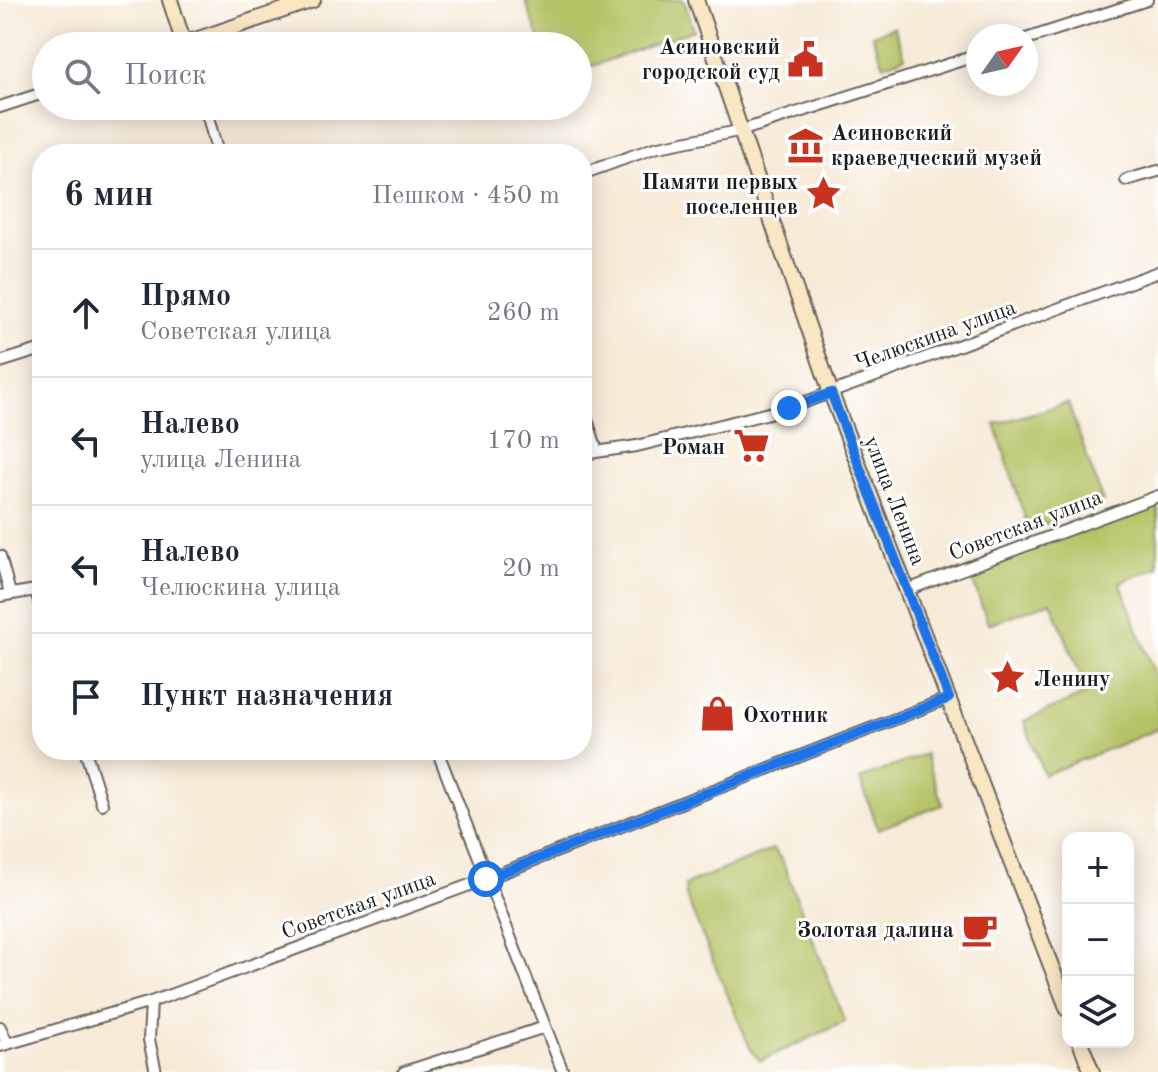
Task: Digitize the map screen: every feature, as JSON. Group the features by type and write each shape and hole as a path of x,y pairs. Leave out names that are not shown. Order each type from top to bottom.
{"main road":[{"path":"170,0 179,32"},
{"path":"221,32 313,0"},
{"name":"улица Ленина","path":"696,0 831,393 1062,994"},
{"path":"1082,1048 1092,1072"}],"street":[{"path":"1038,35 1147,0"},
{"path":"592,170 654,148 743,130 966,59"},
{"path":"0,107 32,97"},
{"path":"209,120 215,144"},
{"path":"1126,180 1158,171"},
{"name":"Челюскина улица","path":"592,452 637,446 759,416 831,393 1158,272"},
{"path":"0,362 32,352"},
{"path":"592,435 597,451"},
{"name":"Советская улица","path":"907,590 1158,496"},
{"path":"0,556 5,595 32,591"},
{"name":"Советская улица","path":"3,1045 151,1002 486,879 949,698"},
{"path":"88,760 102,804"},
{"path":"441,760 563,1072"},
{"path":"151,1002 149,1040 156,1072"},
{"path":"0,1027 3,1045"},
{"path":"404,1072 545,1027"}],"green space":[{"path":"525,0 684,0 694,30 592,66 592,32 537,32"},
{"path":"894,27 905,57 884,65 872,35"},
{"path":"1068,403 1103,502 1029,531 995,424"},
{"path":"1158,503 1158,567 1120,582 1158,683 1158,729 1044,775 1024,721 1088,693 1051,602 988,624 969,571"},
{"path":"925,754 943,805 878,829 860,779"},
{"path":"773,849 782,860 845,1022 760,1061 751,1050 686,897 685,885"}],"place":[{"name":"Асиновский городской суд","path":"806,59"},
{"name":"Асиновский краеведческий музей","path":"805,145"},
{"name":"Памяти первых поселенцев","path":"824,194"},
{"name":"Роман","path":"751,446"},
{"name":"Ленину","path":"1008,678"},
{"name":"Охотник","path":"717,714"},
{"name":"Золотая далина","path":"980,929"}],"route":[{"path":"486,879 949,698 831,393 789,408"}]}
